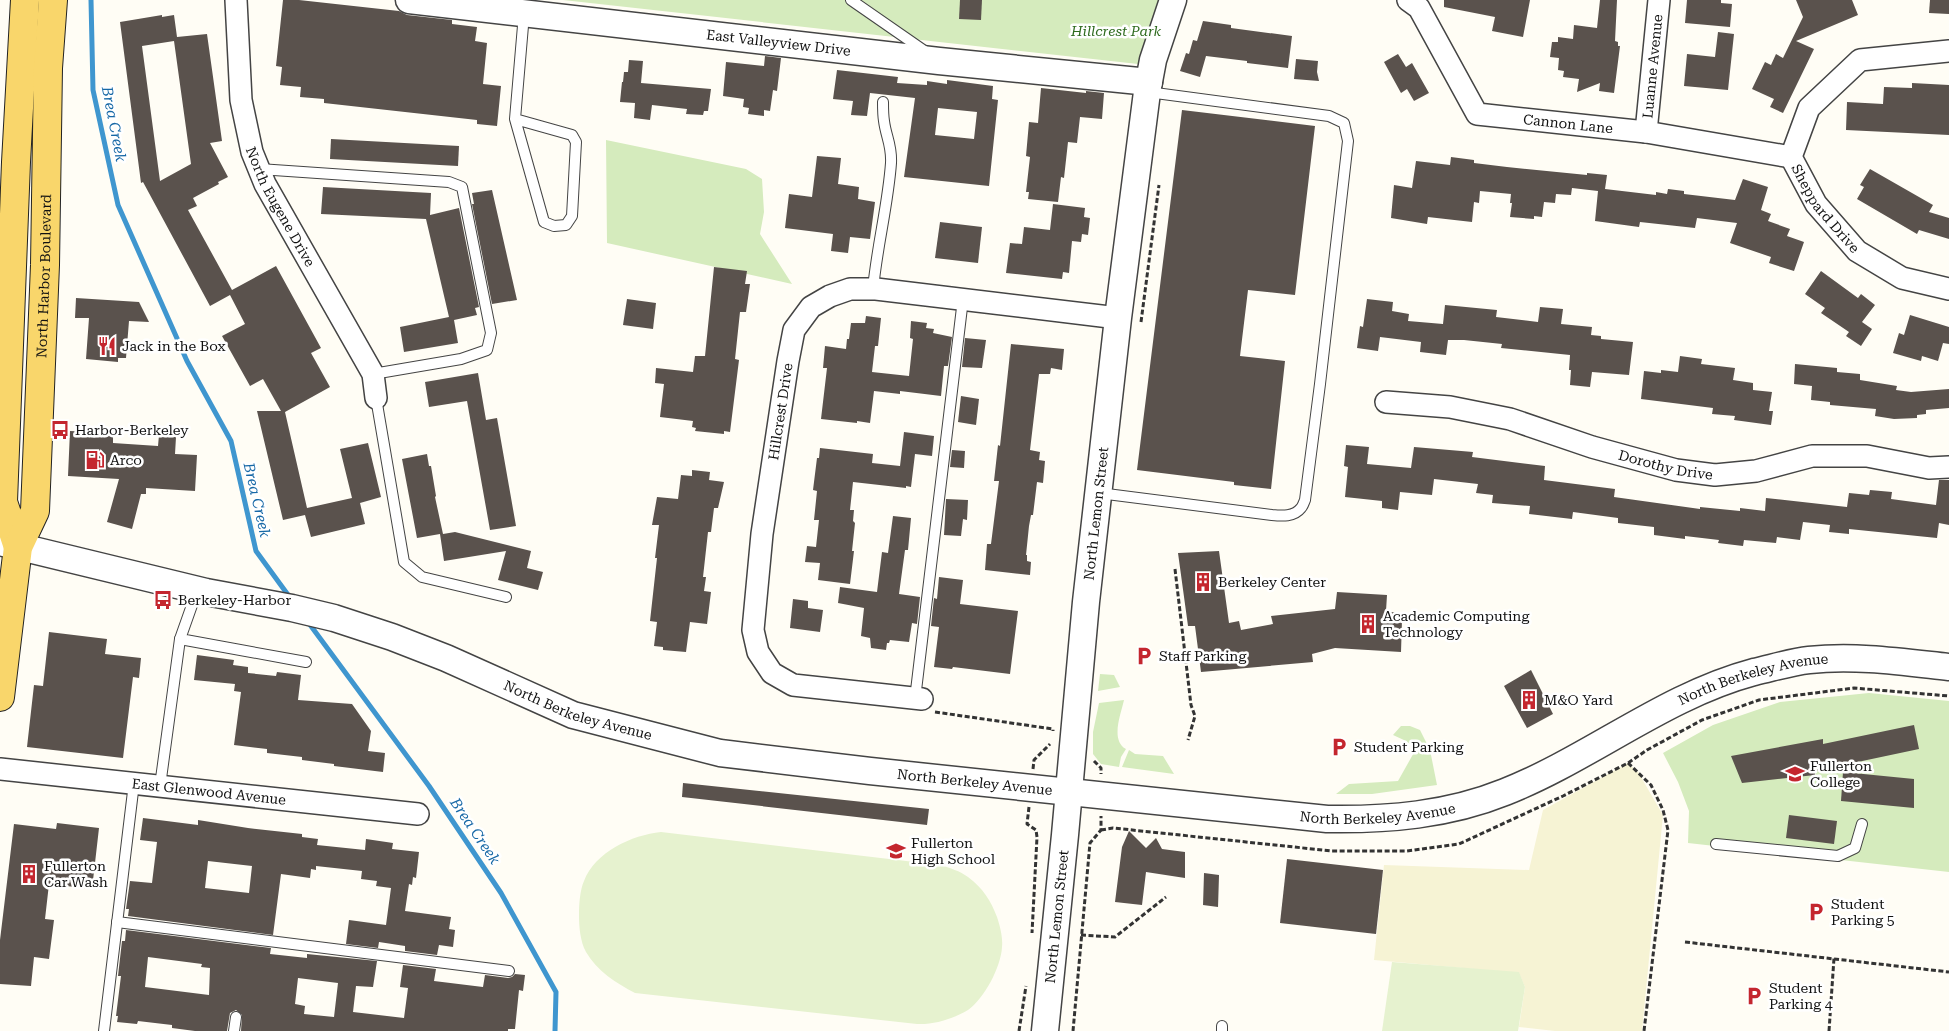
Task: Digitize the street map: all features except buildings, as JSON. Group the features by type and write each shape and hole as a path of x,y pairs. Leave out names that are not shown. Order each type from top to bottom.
{"main road":[{"name":"North Harbor Boulevard","path":"1,686 9,545 3,502 6,265 16,162 25,0"},
{"name":"North Harbor Boulevard","path":"9,545 35,511 45,265 48,68 53,0"}],"street":[{"name":"North Eugene Drive","path":"236,0 241,100 252,152 265,184 373,374 376,398"},
{"name":"East Valleyview Drive","path":"409,0 1148,87"},
{"name":"North Lemon Street","path":"1046,1031 1086,602 1099,493 1130,321 1148,87 1153,60 1173,0"},
{"name":"Luanne Avenue","path":"1646,132 1659,0"},
{"name":"Cannon Lane","path":"1417,3 1477,114 1646,132 1791,157"},
{"name":"Sheppard Drive","path":"1949,51 1860,60 1809,108 1791,157 1816,204 1857,251 1902,278 1949,289"},
{"name":"Hillcrest Drive","path":"918,699 793,685 772,673 758,652 753,630 762,534 794,330 811,307 830,296 850,289 873,289 964,299 1130,321"},
{"name":"Dorothy Drive","path":"1386,402 1450,407 1510,419 1610,452 1676,470 1715,475 1756,471 1812,456 1867,456 1929,468 1949,467"},
{"name":"North Berkeley Avenue","path":"9,545 197,590 334,618 392,637 446,658 574,715 720,753 870,771 1327,819 1369,820 1421,816 1458,808 1505,792 1536,778 1695,693 1753,673 1809,660 1869,659 1949,667"},
{"name":"East Glenwood Avenue","path":"0,769 418,814"}],"lane":[{"path":"851,0 939,61"},
{"path":"515,118 572,135 576,142 572,216 566,224 554,226 544,222 515,118 524,13"},
{"path":"1099,493 1272,515 1287,516 1292,514 1301,508 1305,500 1320,384 1348,141 1344,123 1329,116 1148,87"},
{"path":"873,289 876,255 885,213 891,162 890,143 884,121 883,102"},
{"path":"259,169 449,182 462,187 491,333 488,350 461,358 373,374"},
{"path":"918,699 964,299"},
{"path":"376,398 404,562 422,576 506,596"},
{"path":"160,786 180,639 197,590"},
{"path":"180,639 306,662"},
{"path":"104,1031 134,783"},
{"path":"1716,844 1838,856 1855,848 1862,824"},
{"path":"117,922 509,971"},
{"path":"234,1031 236,1018"}],"path":[{"path":"1130,321 1160,178"},
{"path":"1175,569 1191,705 1195,716 1188,740"},
{"path":"918,699 936,714 1053,729 1050,746 1034,760 1027,824 1036,830 1037,837 1031,939"},
{"path":"1072,1031 1090,842 1100,830 1101,768 1092,759"},
{"path":"1628,762 1651,785 1668,830 1644,1031"},
{"path":"1081,935 1115,937 1166,897"},
{"path":"1685,942 1949,972"},
{"path":"1829,1031 1834,958"},
{"path":"1019,1031 1026,985"}],"shaded area":[{"path":"1628,763 1638,772 1663,815 1642,1031 1555,1031 1519,1027 1525,987 1519,973 1374,960 1384,865 1529,870 1543,810"}],"green space":[{"name":"Hillcrest Park","path":"563,0 1159,0 1138,64"},
{"path":"606,140 746,169 762,179 764,212 760,234 792,284 607,243"},
{"path":"1100,674 1114,675 1120,687 1098,691"},
{"path":"1869,693 1949,701 1949,872 1688,843 1689,811 1678,782 1663,753 1713,725 1780,702"},
{"path":"1124,700 1119,719 1118,733 1121,745 1126,749 1121,757 1119,767 1101,764 1093,754 1093,732 1099,703"},
{"path":"1401,726 1410,726 1420,730 1430,750 1437,785 1372,794 1336,794 1349,784 1398,781 1416,749 1406,741 1393,735"},
{"path":"1129,750 1135,754 1163,756 1174,774 1122,767"},
{"path":"661,832 940,865 955,870 968,877 982,890 997,917 1002,943 999,964 986,991 974,1005 956,1016 930,1024 635,993 608,976 590,959 586,952 582,943 580,929 581,893 589,871 606,854 627,841"},
{"path":"1392,962 1519,972 1525,987 1518,1031 1382,1031"}],"waterway":[{"name":"Brea Creek","path":"91,0 93,90 118,205 187,361 231,441 256,551 291,599"},
{"name":"Brea Creek","path":"308,622 429,786 501,893 556,992 555,1031"}],"place":[{"name":"Jack in the Box","path":"107,346"},
{"name":"Harbor-Berkeley","path":"60,430"},
{"name":"Arco","path":"95,460"},
{"name":"Berkeley Center","path":"1203,582"},
{"name":"Berkeley-Harbor","path":"163,600"},
{"name":"Academic Computing Technology","path":"1368,624"},
{"name":"Staff Parking","path":"1144,656"},
{"name":"M&O Yard","path":"1529,700"},
{"name":"Student Parking","path":"1339,747"},
{"name":"Fullerton College","path":"1795,774"},
{"name":"Fullerton High School","path":"896,851"},
{"name":"Fullerton Car Wash","path":"29,874"},
{"name":"Student Parking 5","path":"1816,912"},
{"name":"Student Parking 4","path":"1754,996"}]}
